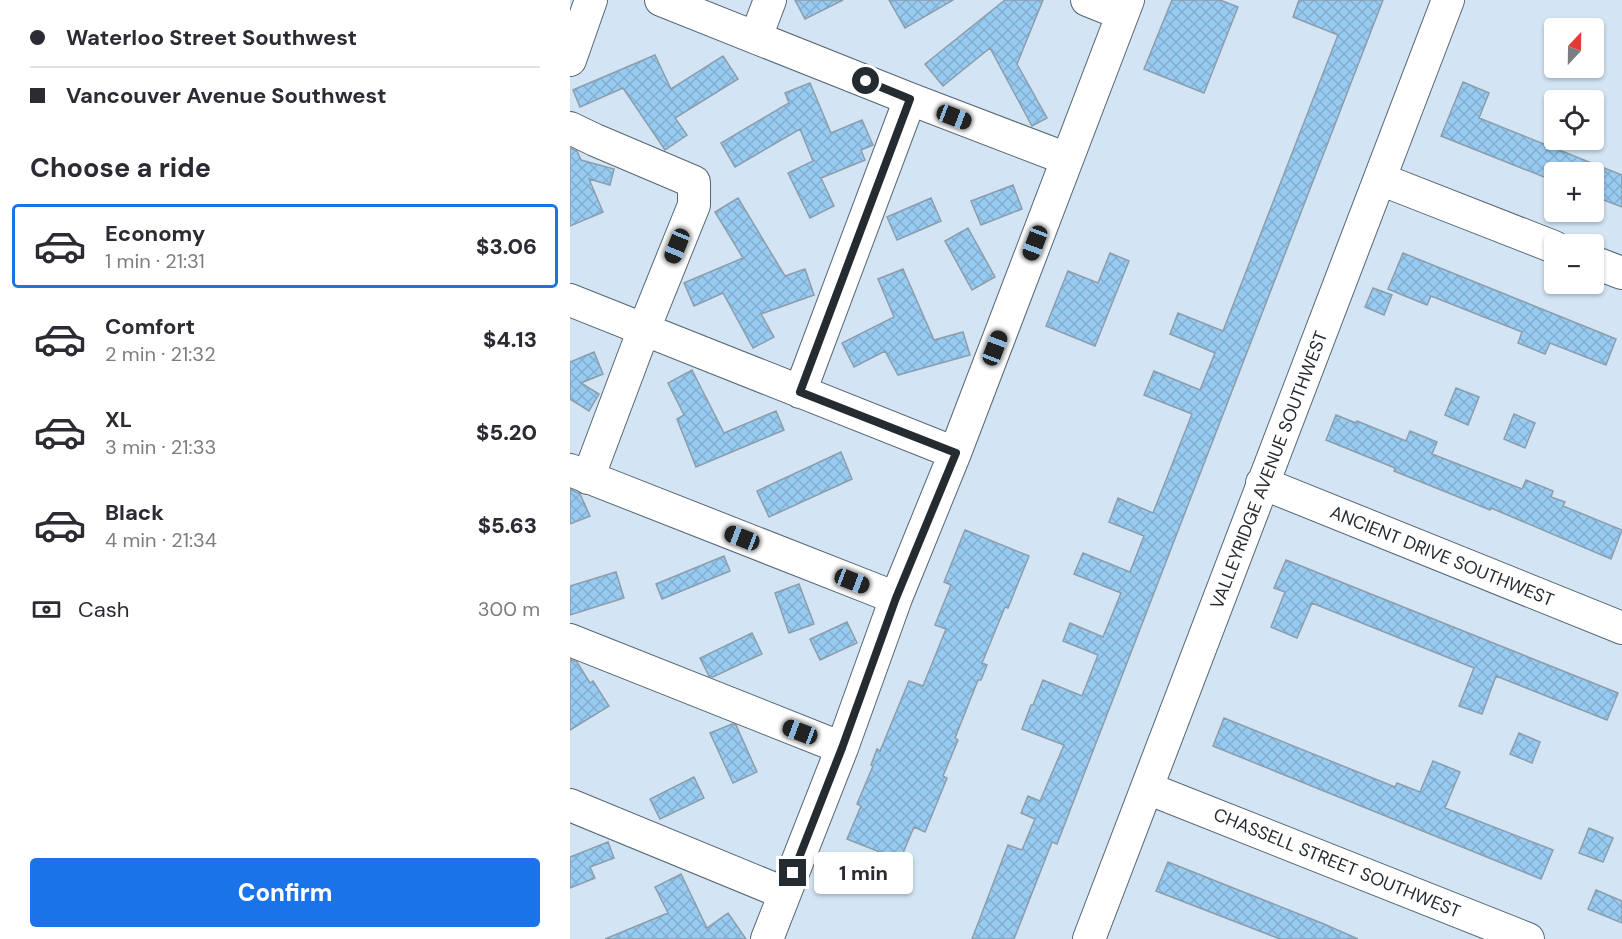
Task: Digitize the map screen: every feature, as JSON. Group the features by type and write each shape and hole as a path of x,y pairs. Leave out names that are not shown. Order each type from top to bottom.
{"street":[{"path":"570,60 591,0"},
{"path":"661,0 1066,159"},
{"path":"756,37 770,0"},
{"path":"767,939 842,748 896,598 956,453 1125,7 1087,0"},
{"name":"VALLEYRIDGE AVENUE SOUTHWEST","path":"1089,939 1448,0"},
{"path":"800,392 910,99"},
{"path":"570,128 694,182 694,205 644,329 579,474 896,598"},
{"path":"1380,179 1544,243"},
{"path":"1604,266 1622,273"},
{"path":"570,300 956,453"},
{"name":"ANCIENT DRIVE SOUTHWEST","path":"1262,483 1622,628"},
{"path":"570,640 842,748"},
{"name":"CHASSELL STREET SOUTHWEST","path":"1147,788 1528,939"},
{"path":"570,805 784,893"}],"building":[{"path":"795,0 843,0 805,19"},
{"path":"889,0 953,0 905,28"},
{"path":"1005,0 1043,0 1017,64 1047,118 1032,126 990,48 943,86 925,64"},
{"path":"1172,0 1220,0 1238,7 1204,93 1144,69"},
{"path":"1299,0 1383,0 1057,844 1052,842 1014,939 972,939 1008,845 1022,850 1035,819 1021,813 1028,796 1040,801 1064,745 1022,729 1031,705 1033,705 1043,680 1082,696 1098,655 1063,641 1070,623 1103,637 1121,593 1074,574 1083,553 1130,572 1144,536 1109,522 1118,498 1153,513 1192,414 1144,395 1154,371 1200,390 1215,353 1170,334 1178,313 1223,331 1338,35 1293,17"},
{"path":"655,55 671,89 723,56 738,79 675,118 687,135 665,150 623,88 580,107 573,90"},
{"path":"1463,82 1489,93 1479,118 1544,144 1544,150 1559,150 1589,162 1544,162 1544,177 1441,136"},
{"path":"810,83 831,133 862,120 873,145 861,150 865,160 821,178 834,206 810,218 788,173 813,161 800,129 735,167 721,143 789,103 785,93"},
{"path":"570,148 577,151 581,160 614,169 610,185 589,179 603,212 570,226"},
{"path":"1604,168 1622,175 1622,207 1604,200"},
{"path":"1013,185 1022,209 981,225 971,201"},
{"path":"738,198 785,276 805,269 814,295 761,314 774,337 753,348 723,293 694,306 684,283 743,258 715,212"},
{"path":"931,198 941,221 897,240 887,217"},
{"path":"968,228 995,277 972,290 945,241"},
{"path":"1110,253 1129,261 1095,346 1046,326 1068,271 1098,283"},
{"path":"1403,253 1616,339 1606,365 1550,343 1545,354 1518,343 1522,332 1431,296 1427,305 1388,289"},
{"path":"903,269 934,340 963,332 970,355 898,375 885,351 854,367 842,343 894,317 878,279"},
{"path":"1373,288 1392,295 1384,315 1365,307"},
{"path":"594,352 603,374 581,383 599,394 589,411 570,399 570,362"},
{"path":"692,370 724,433 776,411 784,430 696,467 677,419 684,415 668,383"},
{"path":"1456,388 1479,397 1468,425 1445,415"},
{"path":"1514,414 1535,423 1525,448 1504,439"},
{"path":"1336,415 1406,441 1410,431 1437,442 1432,454 1522,489 1526,480 1553,491 1551,497 1565,502 1563,506 1622,530 1611,559 1491,508 1490,510 1394,471 1395,468 1326,440"},
{"path":"841,452 852,479 769,517 757,491"},
{"path":"570,489 580,494 590,516 570,524"},
{"path":"965,530 1029,556 982,663 987,665 981,680 978,680 955,738 958,740 943,776 947,778 925,832 914,827 900,860 847,839 861,806 857,804 873,766 871,765 877,749 880,751 909,681 923,686 946,629 935,625 951,585 944,582"},
{"path":"724,556 730,571 662,599 656,584"},
{"path":"1286,560 1618,693 1607,720 1496,676 1482,714 1459,706 1474,668 1312,603 1297,638 1271,627 1285,592 1274,588"},
{"path":"616,572 624,598 570,615 570,586"},
{"path":"799,584 814,624 789,633 775,593"},
{"path":"847,622 857,643 820,660 810,639"},
{"path":"752,633 762,654 713,677 709,676 700,658"},
{"path":"570,659 577,662 590,683 593,681 609,706 570,730"},
{"path":"1224,718 1395,787 1397,783 1420,792 1433,761 1460,772 1445,808 1553,850 1541,879 1213,746"},
{"path":"732,724 736,725 757,772 733,783 710,733"},
{"path":"1519,733 1540,742 1532,763 1510,754"},
{"path":"694,777 704,798 660,819 650,799"},
{"path":"1589,828 1613,838 1603,862 1579,853"},
{"path":"608,842 614,858 590,867 595,878 570,888 570,857"},
{"path":"1168,862 1358,939 1280,939 1156,891"},
{"path":"681,874 707,928 728,913 746,939 605,939 668,913 655,887"},
{"path":"1596,890 1622,901 1622,923 1588,909"}],"route":[{"path":"793,873 842,748 896,598 956,453 800,392 910,99 866,81"}]}
